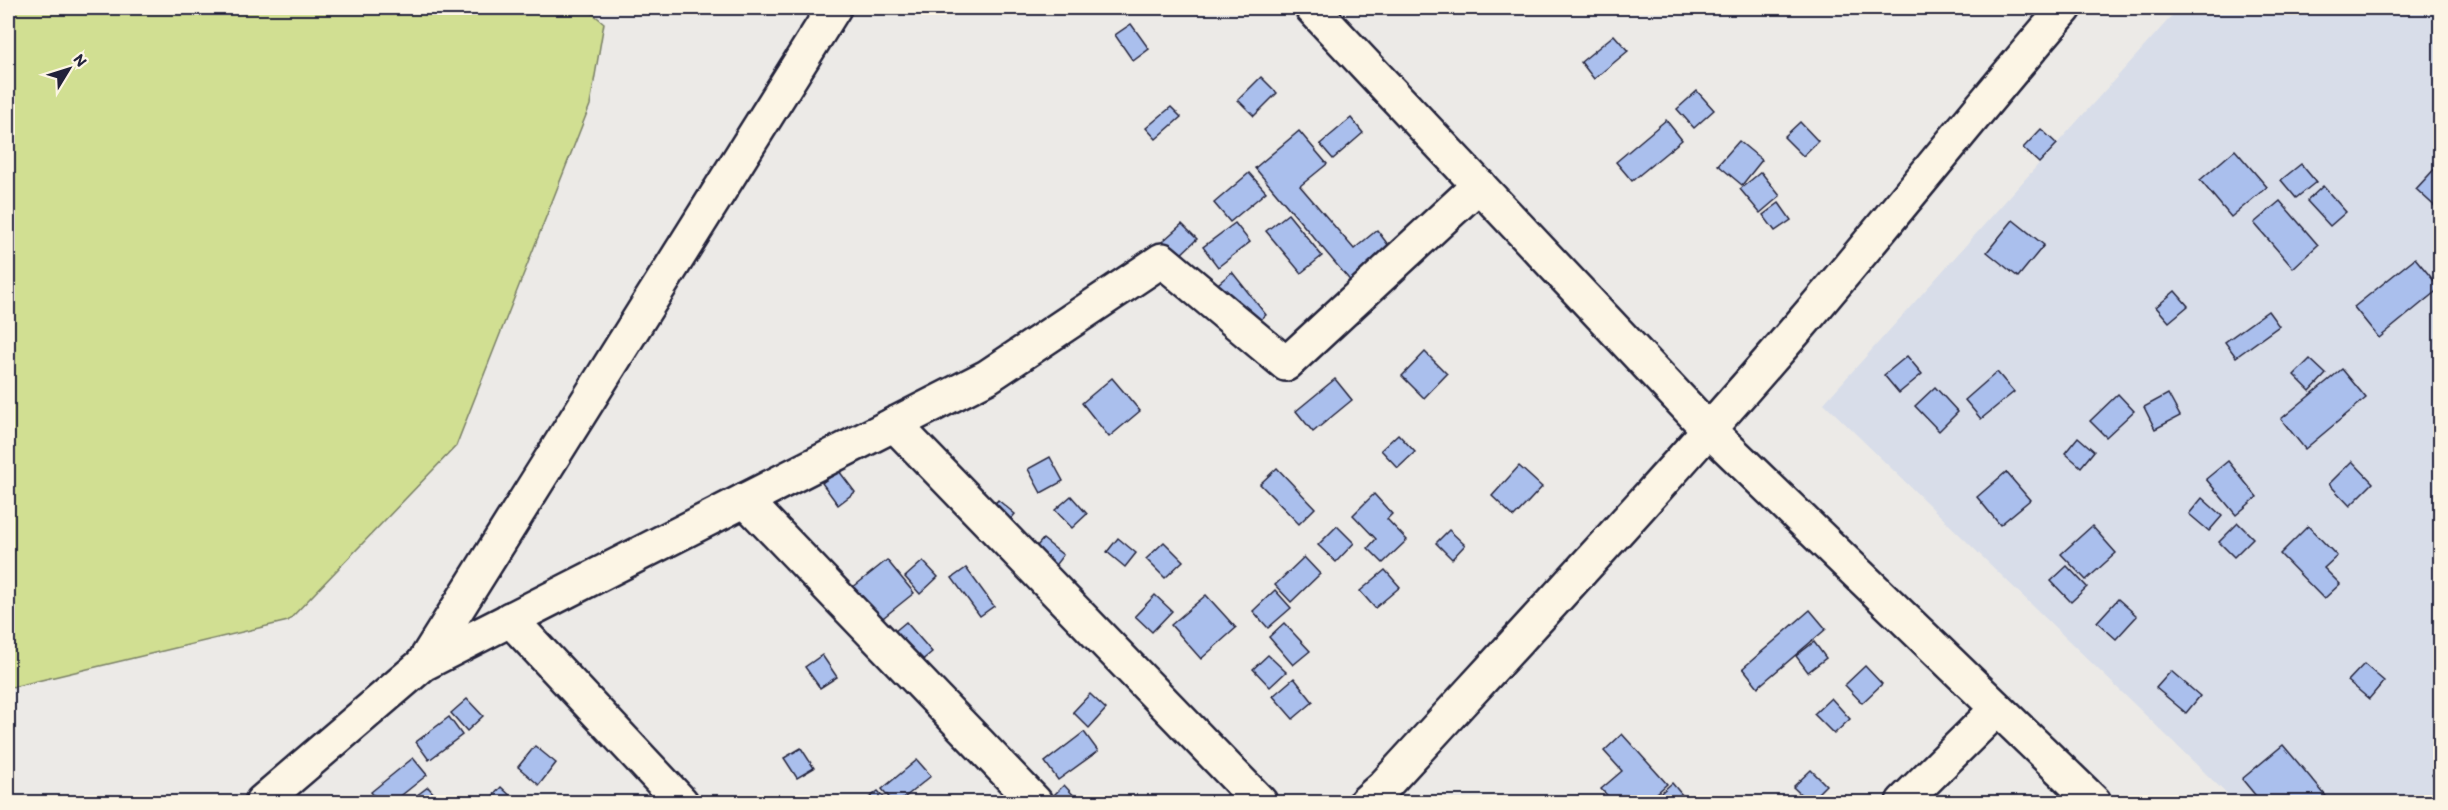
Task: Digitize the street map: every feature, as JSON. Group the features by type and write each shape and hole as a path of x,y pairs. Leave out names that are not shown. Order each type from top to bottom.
{"street":[{"path":"281,797 423,664 834,8"},
{"path":"1312,8 1708,429 2094,802"},
{"path":"1366,802 1384,786 1623,525 1803,322 1985,100 2065,8"},
{"path":"423,664 987,377 1162,260 1286,364 1479,185"},
{"path":"894,424 1260,802"},
{"path":"746,500 1035,802"},
{"path":"510,619 681,802"},
{"path":"1904,802 1998,709"}],"shaded area":[{"path":"2179,8 2440,8 2440,802 2235,802 1824,403"}],"green space":[{"path":"8,8 586,8 604,23 590,105 456,446 288,621 8,688"}],"building":[{"path":"1131,24 1149,49 1133,61 1115,35"},
{"path":"1614,35 1628,51 1594,79 1581,62"},
{"path":"1261,77 1277,93 1254,116 1238,100"},
{"path":"1697,91 1714,110 1694,128 1677,109"},
{"path":"1171,107 1181,117 1156,139 1146,128"},
{"path":"1351,118 1363,133 1333,159 1320,144"},
{"path":"1666,120 1682,140 1632,181 1616,162"},
{"path":"1800,122 1818,141 1803,156 1784,137"},
{"path":"2041,129 2057,144 2039,163 2023,148"},
{"path":"1299,131 1327,164 1300,186 1354,249 1377,230 1392,250 1353,284 1255,168"},
{"path":"1739,141 1762,160 1742,185 1718,165"},
{"path":"2235,150 2267,187 2231,217 2200,180"},
{"path":"2440,163 2440,211 2416,189"},
{"path":"2301,164 2316,182 2296,198 2281,180"},
{"path":"1761,172 1780,196 1760,213 1740,189"},
{"path":"1249,173 1266,192 1230,222 1214,203"},
{"path":"2323,186 2346,212 2330,226 2307,201"},
{"path":"2280,201 2318,245 2293,268 2254,223"},
{"path":"1779,203 1791,220 1775,231 1763,215"},
{"path":"1288,214 1322,256 1301,273 1266,231"},
{"path":"2013,220 2044,245 2018,277 1987,252"},
{"path":"1235,223 1250,242 1218,267 1203,247"},
{"path":"1182,224 1197,239 1178,257 1163,241"},
{"path":"2415,258 2440,288 2379,338 2354,307"},
{"path":"1232,272 1266,315 1247,331 1213,288"},
{"path":"2175,291 2188,306 2169,322 2156,307"},
{"path":"2268,311 2279,326 2236,357 2225,342"},
{"path":"1425,352 1447,374 1424,398 1402,376"},
{"path":"1907,356 1922,374 1899,393 1884,375"},
{"path":"2310,359 2326,374 2310,391 2294,375"},
{"path":"2342,369 2366,398 2305,449 2281,419"},
{"path":"1997,372 2014,392 1981,419 1965,400"},
{"path":"1112,378 1140,411 1109,437 1082,403"},
{"path":"1335,379 1352,400 1313,432 1296,411"},
{"path":"1935,387 1958,412 1939,431 1915,406"},
{"path":"2118,394 2134,411 2106,437 2090,421"},
{"path":"2168,394 2180,416 2155,429 2144,407"},
{"path":"1398,434 1415,452 1398,468 1381,450"},
{"path":"2078,437 2094,451 2081,467 2065,453"},
{"path":"1050,457 1063,481 1041,493 1028,469"},
{"path":"2228,461 2257,497 2236,515 2206,479"},
{"path":"2352,461 2373,483 2350,506 2329,484"},
{"path":"1519,466 1542,487 1514,517 1492,496"},
{"path":"1277,468 1315,508 1299,524 1260,484"},
{"path":"839,471 855,492 838,505 822,483"},
{"path":"2006,472 2030,500 2000,525 1977,497"},
{"path":"1374,494 1392,514 1387,519 1407,540 1383,563 1368,548 1376,539 1353,515"},
{"path":"1071,496 1087,514 1072,528 1055,510"},
{"path":"2202,498 2222,516 2209,531 2189,514"},
{"path":"998,500 1015,514 997,535 980,521"},
{"path":"2238,523 2253,538 2234,557 2219,542"},
{"path":"1337,526 1354,543 1336,562 1318,545"},
{"path":"2092,526 2116,553 2086,580 2061,554"},
{"path":"2308,526 2337,556 2324,568 2340,584 2324,599 2280,554"},
{"path":"1449,530 1465,545 1452,559 1436,543"},
{"path":"1118,538 1136,553 1125,567 1107,552"},
{"path":"1043,539 1063,555 1047,576 1026,559"},
{"path":"1164,542 1183,561 1165,578 1146,559"},
{"path":"1304,557 1320,574 1291,602 1275,585"},
{"path":"887,560 914,593 879,621 852,588"},
{"path":"923,561 938,577 920,594 905,577"},
{"path":"2067,566 2087,587 2071,602 2051,581"},
{"path":"966,568 994,606 980,616 952,578"},
{"path":"1385,570 1400,587 1375,608 1360,591"},
{"path":"1275,590 1291,608 1268,628 1253,611"},
{"path":"1155,595 1172,611 1152,632 1135,616"},
{"path":"1206,595 1236,628 1201,659 1171,625"},
{"path":"2118,599 2137,616 2116,639 2097,622"},
{"path":"1810,610 1826,629 1758,687 1743,668"},
{"path":"906,622 932,652 914,667 888,637"},
{"path":"1284,623 1310,651 1293,665 1269,637"},
{"path":"1814,642 1826,658 1808,672 1796,656"},
{"path":"822,655 837,677 820,688 805,667"},
{"path":"1268,655 1286,672 1270,687 1253,669"},
{"path":"2364,664 2384,681 2369,699 2348,681"},
{"path":"1865,666 1882,684 1862,703 1845,685"},
{"path":"2171,671 2200,696 2186,713 2156,688"},
{"path":"1294,678 1313,702 1293,719 1273,696"},
{"path":"1090,694 1106,709 1089,728 1073,712"},
{"path":"1831,698 1850,719 1834,734 1814,714"},
{"path":"467,699 483,716 467,731 451,713"},
{"path":"449,717 462,735 429,760 416,742"},
{"path":"1084,732 1098,751 1058,780 1045,762"},
{"path":"1622,734 1667,784 1647,802 1614,802 1601,789 1622,771 1604,751"},
{"path":"2283,745 2331,802 2261,802 2242,779"},
{"path":"535,746 556,763 539,785 518,767"},
{"path":"801,748 814,768 797,778 784,758"},
{"path":"413,758 427,775 393,802 379,802 371,792"},
{"path":"917,760 931,776 899,802 893,802 882,789"},
{"path":"2440,765 2440,783 2432,775"},
{"path":"1811,770 1826,785 1809,802 1793,787"},
{"path":"1672,783 1688,802 1655,802 1653,800"},
{"path":"1064,785 1079,801 1047,802"},
{"path":"428,787 441,802 408,802"},
{"path":"501,787 517,802 488,801"},
{"path":"878,791 888,802 864,802"}]}
